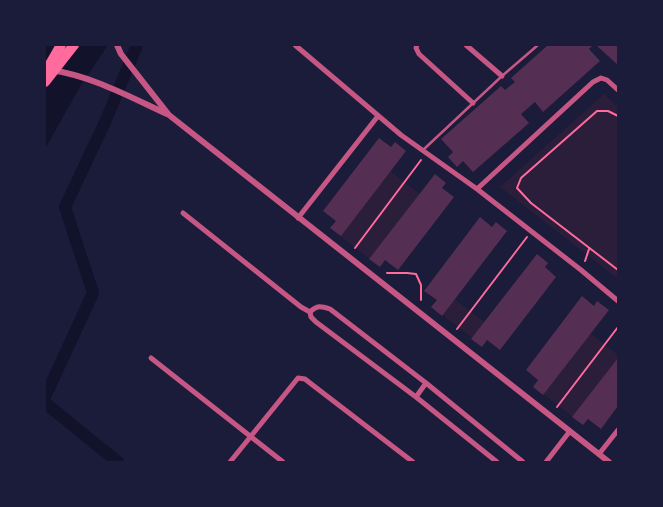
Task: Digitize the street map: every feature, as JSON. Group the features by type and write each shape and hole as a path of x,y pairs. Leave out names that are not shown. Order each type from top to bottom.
{"highway":[{"path":"45,72 61,45"},
{"path":"45,82 74,45"}],"street":[{"path":"117,45 132,68 169,115 609,462"},
{"path":"295,45 378,116 531,231 618,301"},
{"path":"417,45 416,48 419,54 473,103"},
{"path":"466,45 502,76"},
{"path":"45,72 50,70 71,73 169,115"},
{"path":"477,190 593,82 601,78 618,90"},
{"path":"298,218 378,116"},
{"path":"183,213 301,307 310,312 311,317 316,322 416,397 497,462"},
{"path":"310,312 315,307 330,308 523,462"},
{"path":"151,358 283,462"},
{"path":"230,462 298,378 305,379 413,462"},
{"path":"416,397 426,383"},
{"path":"599,454 618,430"},
{"path":"546,462 570,431"}],"lane":[{"path":"424,152 473,103 538,45"}],"path":[{"path":"618,116 608,112 597,111 521,178 517,188 531,203 618,270"},
{"path":"355,248 424,152"},
{"path":"458,329 531,231"},
{"path":"581,270 589,248"},
{"path":"388,273 416,274 421,285 421,300"},
{"path":"557,407 618,328"}],"shaded area":[{"path":"45,45 108,45 81,85 45,149"},
{"path":"604,94 618,107 618,279 500,187"},
{"path":"390,171 420,194 370,259 340,236"},
{"path":"453,298 486,323 474,339 441,314"},
{"path":"589,332 618,355 618,365 575,419 541,392"}],"building":[{"path":"548,45 593,45 589,49 600,61 543,112 535,102 521,114 529,123 473,172 463,161 457,167 448,157 453,152 441,139 501,86 505,90 515,82 511,78"},
{"path":"618,45 618,65 597,46"},
{"path":"379,138 391,147 395,142 406,151 341,236 330,228 336,221 323,211"},
{"path":"435,174 446,183 442,188 454,197 398,270 385,260 380,267 369,259"},
{"path":"480,217 492,227 496,222 507,231 442,316 431,307 437,300 424,291"},
{"path":"537,254 548,263 545,267 556,277 500,350 487,340 482,347 471,339"},
{"path":"582,296 594,306 597,301 609,310 543,395 533,387 538,380 526,370"},
{"path":"618,358 618,406 601,429 588,419 583,425 572,417"}],"waterway":[{"path":"45,397 93,293 65,207 106,120 137,45"},
{"path":"45,403 118,462"}]}
